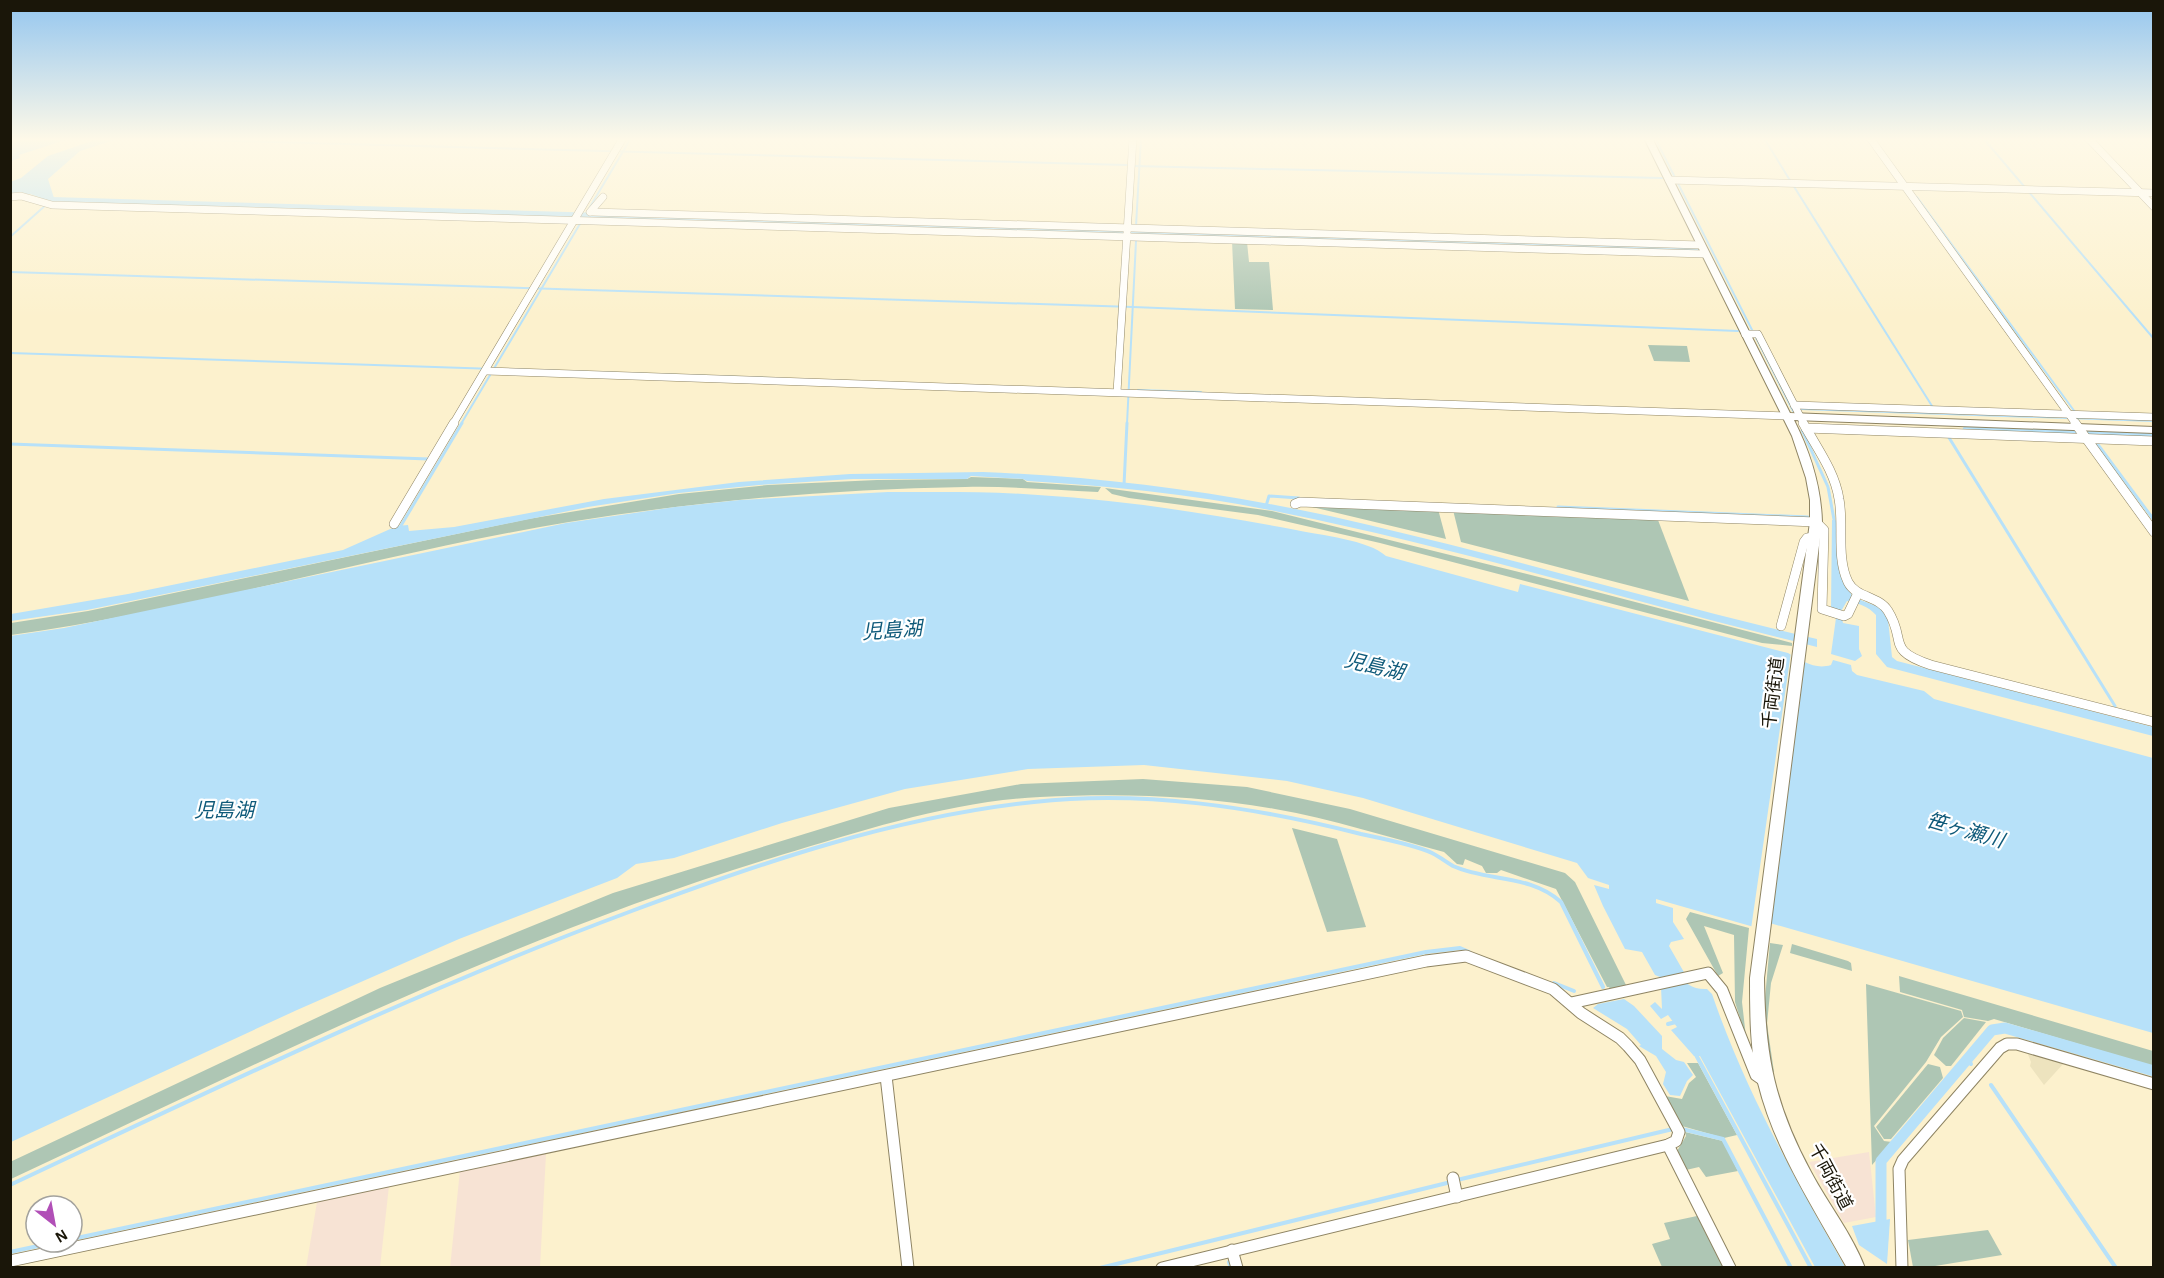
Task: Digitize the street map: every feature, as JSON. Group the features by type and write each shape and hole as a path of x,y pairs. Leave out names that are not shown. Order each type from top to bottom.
{"street":[{"path":"30,198 46,205 582,216 1703,249"},
{"path":"394,524 591,198"},
{"path":"582,216 602,198"},
{"path":"1122,391 1123,307 1131,198"},
{"name":"千両街道","path":"1681,198 1703,249 1751,334 1811,474 1817,501 1757,978 1757,1022 1766,1082 1774,1107 1797,1159 1857,1268"},
{"path":"1916,198 2154,532"},
{"path":"582,216 1703,249"},
{"path":"1295,504 1300,502 1816,522 1824,530 1822,609 1839,615 1848,614 1856,598 1846,577 1837,489 1804,423 1751,334"},
{"path":"489,370 1787,416 1804,423 2078,424 2154,417"},
{"path":"1794,405 2154,430"},
{"path":"2078,424 2154,441"},
{"path":"1781,626 1804,542 1814,537"},
{"path":"1856,598 1872,599 1887,609 1901,648 1917,659 2154,722"},
{"path":"10,1261 1426,961 1466,956 1553,989 1581,1013 1620,1038 1634,1053 1677,1129 1676,1141 1668,1145 1455,1187 1162,1268"},
{"path":"1570,1003 1708,973 1717,982 1756,1075 1766,1082"},
{"path":"1902,1268 1899,1169 1903,1160 2000,1048 2007,1044 2016,1044 2154,1084"},
{"path":"886,1076 908,1268"},
{"path":"1668,1145 1730,1268"},
{"path":"1233,1250 1237,1268"}],"shaded area":[{"path":"1869,1152 1876,1217 1844,1223 1809,1162"},
{"path":"546,1154 540,1267 450,1268 460,1170"},
{"path":"389,1186 380,1267 306,1268 317,1202"}],"green space":[{"path":"1232,241 1247,242 1249,262 1269,262 1273,310 1235,309"},
{"path":"1648,345 1687,346 1690,362 1654,361"},
{"path":"971,477 1023,479 1027,482 1101,487 1098,492 982,487 865,490 766,497 618,515 429,549 151,611 11,635 11,623 88,611 528,519 679,494 768,485 967,479"},
{"path":"1105,488 1272,511 1547,579 1792,643 1792,646 1762,643 1380,543 1258,515 1129,498 1112,494"},
{"path":"1308,506 1438,509 1446,539"},
{"path":"1453,510 1658,520 1689,601 1461,542"},
{"path":"1143,779 1247,787 1350,809 1565,873 1575,882 1627,987 1611,991 1607,987 1556,889 1501,870 1497,873 1486,873 1482,866 1465,859 1463,865 1457,864 1444,852 1318,818 1246,804 1128,795 1007,800 974,804 909,818 845,836 681,887 583,923 390,1003 11,1179 10,1162 380,988 613,893 889,808 1021,784"},
{"path":"1292,828 1337,839 1366,927 1327,932"},
{"path":"1690,912 1749,928 1742,1002 1746,1037 1735,1002 1734,935 1704,926 1723,973 1718,976 1686,919"},
{"path":"1770,943 1783,945 1771,983 1767,1024 1774,1072 1771,1072 1764,1009"},
{"path":"1792,944 1848,961 1851,963 1852,971 1790,953"},
{"path":"1899,976 2153,1051 2153,1066 1994,1019 1988,1021 1964,1017 1962,1010 1900,992"},
{"path":"1866,984 1961,1011 1963,1017 1941,1037 1926,1062 1874,1126 1884,1141 1892,1142 1872,1165"},
{"path":"1964,1018 1986,1022 1951,1066 1946,1066 1934,1055 1943,1038"},
{"path":"1687,1063 1698,1063 1737,1135 1724,1138 1682,1126 1665,1096 1682,1099 1689,1083 1696,1077"},
{"path":"1928,1064 1940,1067 1943,1078 1891,1139 1884,1139 1876,1127"},
{"path":"1685,1132 1723,1141 1738,1171 1706,1177 1699,1167 1686,1170 1677,1151 1686,1136"},
{"path":"1697,1216 1723,1267 1662,1267 1652,1244 1670,1239 1664,1223"},
{"path":"1988,1230 2002,1255 1929,1267 1913,1267 1908,1240"}],"sand":[{"path":"2027,1052 2064,1063 2044,1085 2030,1066 2031,1062"}],"water":[{"path":"40,198 57,198 52,202"},
{"path":"983,472 1080,478 1178,489 1322,514 1817,639 1817,647 1418,543 1284,513 1156,492 971,476 967,479 853,479 679,493 588,507 87,610 11,621 11,614 128,594 343,550 397,526 408,525 409,531 454,527 604,499 739,482 850,474"},
{"name":"児島湖","path":"888,492 1000,493 1103,500 1200,513 1344,539 1378,550 1386,556 1518,592 1520,584 1788,653 1814,666 1831,665 1833,660 1851,665 1852,671 1857,675 1924,691 1934,699 2153,758 2153,1033 1756,919 1754,927 1656,899 1656,903 1673,908 1673,922 1684,939 1671,942 1669,946 1685,974 1677,973 1689,985 1707,989 1712,994 1755,1100 1845,1267 1815,1267 1700,1056 1694,1056 1671,1030 1677,1027 1668,1015 1661,1019 1650,1006 1655,1002 1662,1009 1661,987 1665,985 1660,977 1655,975 1642,952 1625,949 1594,885 1609,889 1609,885 1588,878 1577,863 1363,798 1287,781 1144,765 1028,769 905,789 782,823 674,858 636,864 617,878 459,939 297,1010 11,1142 10,636 64,628 566,523 740,500"},
{"path":"1832,520 1838,521 1844,582 1853,597 1881,608 1888,619 1892,657 1897,661 2153,727 2153,736 1887,667 1876,654 1876,615 1863,605 1847,601 1840,613 1831,608"},
{"path":"1836,618 1842,619 1843,623 1859,626 1859,649 1862,656 1855,661 1831,654"},
{"path":"1624,999 1634,1006 1662,1036 1662,1049 1676,1060 1684,1062 1693,1075 1687,1081 1680,1096 1670,1095 1663,1084 1666,1072 1656,1056 1639,1046 1641,1045 1627,1029 1593,1008 1598,1004"},
{"path":"1890,1219 1887,1264 1859,1245 1852,1226"}],"pier":[{"path":"1791,652 1805,659 1757,928 1751,929"}],"waterway":[{"path":"46,198 49,200 1696,249"},
{"path":"542,289 596,198"},
{"path":"1136,226 1138,198"},
{"path":"1685,198 1793,411"},
{"path":"1801,198 1932,406"},
{"path":"1917,198 2075,412"},
{"path":"2034,198 2154,339"},
{"path":"10,237 47,204"},
{"path":"1133,307 1136,241"},
{"path":"10,272 542,289"},
{"path":"494,369 542,289"},
{"path":"542,289 1133,307"},
{"path":"1127,424 1133,307"},
{"path":"1133,307 1738,331"},
{"path":"10,353 494,369"},
{"path":"461,424 494,369"},
{"path":"494,369 772,378"},
{"path":"1138,390 1201,392"},
{"path":"1801,409 2154,421"},
{"path":"399,529 462,423"},
{"path":"1124,485 1127,423"},
{"path":"1802,430 1828,487 1835,525"},
{"path":"1967,430 2154,435"},
{"path":"1948,436 2115,706"},
{"path":"2096,442 2154,520"},
{"path":"10,444 429,459"},
{"path":"1266,506 1269,496 1299,498"},
{"path":"1558,507 1808,517"},
{"path":"10,1185 240,1077 394,1008 550,942 629,912 728,876 879,830 982,809 1034,802 1116,798 1199,803 1321,824 1417,847 1467,871 1536,887 1561,902 1603,987"},
{"path":"84,1236 1426,952 1460,948 1469,952"},
{"path":"1554,983 1574,991"},
{"path":"1668,1024 1676,1022"},
{"path":"1881,1233 1881,1161 1992,1030 2005,1028 2154,1071"},
{"path":"1695,1053 1811,1268"},
{"path":"1967,1060 1971,1064"},
{"path":"1991,1085 2116,1268"},
{"path":"1457,1180 1673,1129"},
{"path":"1682,1129 1723,1139 1791,1268"},
{"path":"1100,1268 1451,1182"},
{"path":"10,1252 24,1249"},
{"path":"1229,1262 1231,1268"}],"water label":[{"name":"笹ヶ瀬川","path":"1965,831"}]}
